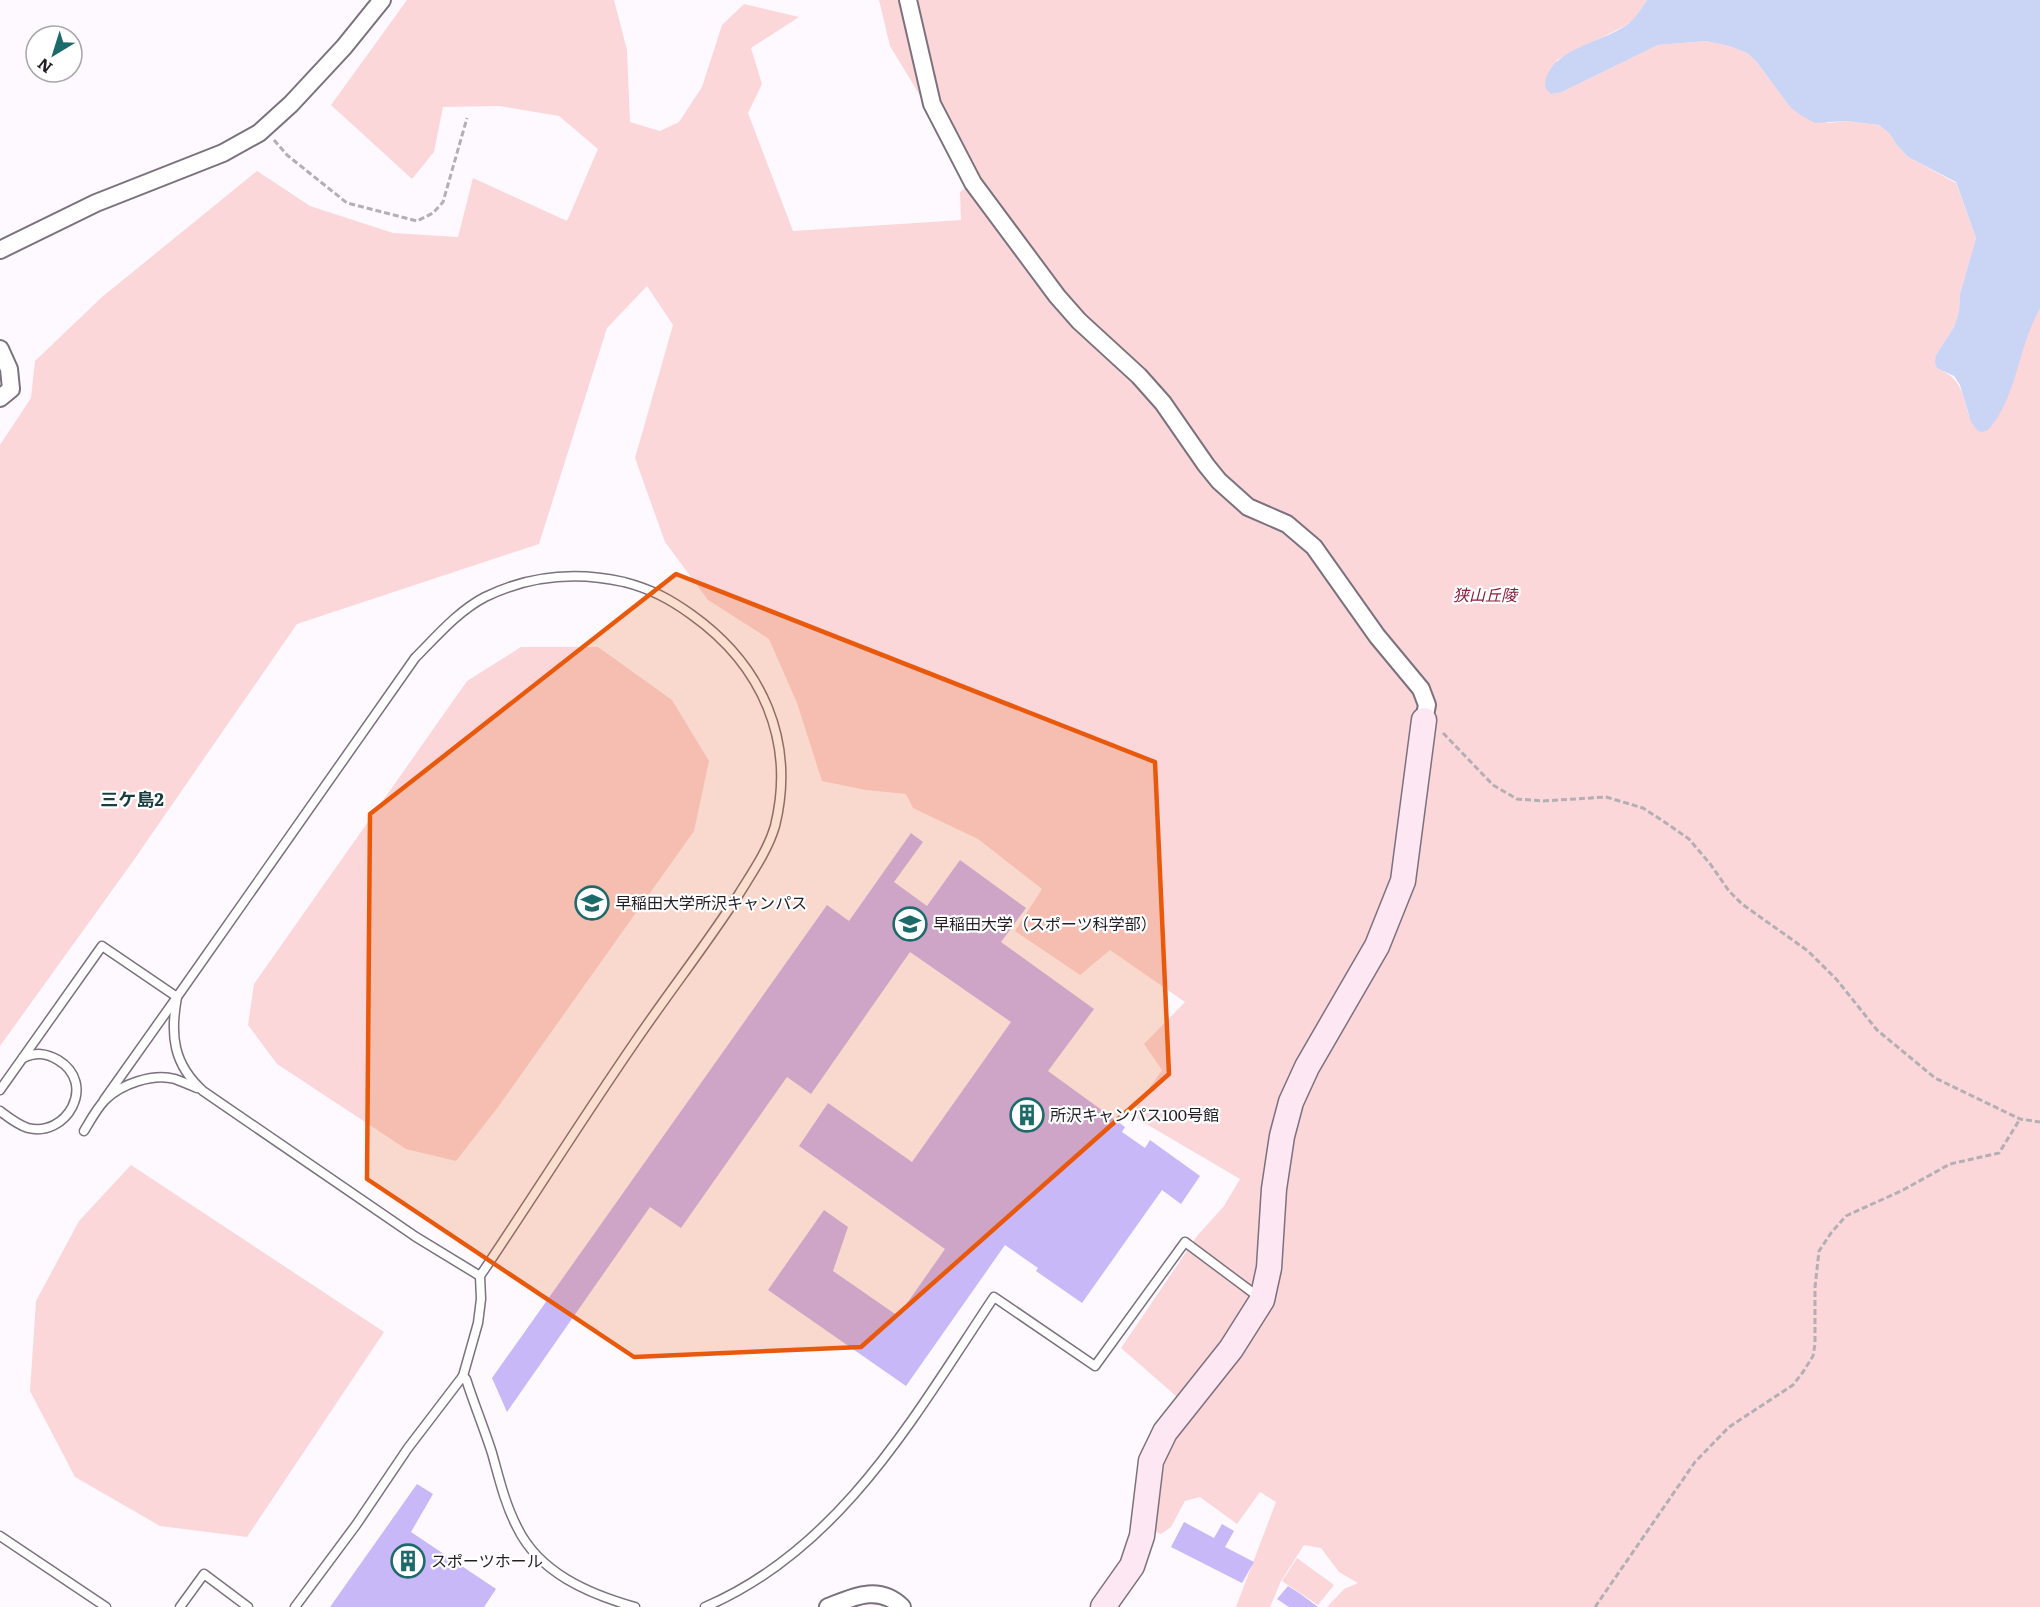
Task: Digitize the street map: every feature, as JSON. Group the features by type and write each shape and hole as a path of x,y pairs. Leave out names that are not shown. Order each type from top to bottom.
{"street":[{"path":"0,250 96,203 223,153 265,127 291,104 345,47 382,0"},
{"path":"908,0 932,104 973,183 1057,296 1079,321 1138,376 1163,403 1219,481 1248,507 1287,524 1314,546 1377,636 1421,689 1426,705 1403,881 1377,946 1307,1067 1291,1102 1282,1136 1274,1189 1269,1268 1262,1300 1232,1349 1165,1431 1151,1461 1142,1536 1132,1566 1103,1607"},
{"path":"0,349 9,369 11,389 0,398"},
{"path":"828,1607 862,1593 883,1595 902,1607"}],"lane":[{"path":"84,1131 415,658 446,626 483,598 514,586 553,576 582,575 638,586 665,596 705,624 730,647 758,686 773,717 780,750 781,773 774,827 765,850 722,920 635,1043 480,1276 481,1299 478,1323 463,1376 408,1448 356,1525 296,1607"},
{"path":"0,1090 102,946 177,997"},
{"path":"177,997 172,1023 176,1047 191,1080 203,1091 416,1237 480,1276"},
{"path":"0,1111 28,1128 42,1128 57,1124 67,1114 76,1098 77,1082 69,1067 45,1054 33,1054 23,1058"},
{"path":"104,1100 121,1088 136,1082 154,1079 173,1079 203,1091"},
{"path":"705,1607 747,1587 806,1543 847,1503 889,1454 994,1297 1095,1366 1185,1242 1262,1300"},
{"path":"463,1376 466,1379 510,1513 530,1548 564,1578 586,1590 635,1607"},
{"path":"0,1536 106,1607"},
{"path":"180,1607 204,1574 248,1607"}],"path":[{"path":"265,127 287,155 347,203 417,221 433,213 443,202 467,118"},
{"path":"1424,720 1442,731 1493,784 1517,799 1543,801 1606,797 1643,808 1666,823 1689,839 1729,891 1743,904 1808,951 1837,981 1877,1030 1935,1078 2020,1119 2040,1122"},
{"path":"1595,1607 1695,1462 1728,1427 1793,1385 1803,1372 1813,1356 1815,1344 1815,1287 1819,1251 1831,1233 1846,1216 1912,1186 1950,1164 1999,1154 2020,1119"}],"highlighted area":[{"path":"676,574 1155,762 1169,1074 861,1347 634,1357 367,1179 370,814"}],"green space":[{"name":"狭山丘陵","path":"407,0 614,0 627,50 630,122 660,131 679,122 702,87 722,25 744,4 799,17 751,48 762,84 748,113 793,231 961,220 960,192 973,183 890,46 879,0 1647,0 1635,19 1623,27 1557,60 1562,92 1658,45 1706,41 1729,46 1747,53 1756,61 1790,107 1828,123 1847,121 1879,125 1890,134 1908,157 1956,183 1976,238 1960,294 1959,312 1954,327 1936,355 1937,368 1952,377 1960,387 1969,416 1993,424 2006,396 2026,337 2040,309 2040,1607 1327,1607 1344,1589 1358,1583 1339,1572 1321,1548 1304,1545 1281,1581 1270,1607 1236,1607 1276,1502 1260,1492 1237,1524 1200,1497 1185,1501 1171,1527 1161,1534 1153,1531 1176,1396 1121,1348 1197,1236 1224,1206 1240,1179 1131,1115 1162,1070 1144,1044 1185,1002 1110,950 1080,975 1015,931 1042,889 978,839 913,808 906,794 866,790 822,781 797,703 769,639 708,600 665,542 635,458 673,325 647,286 607,328 539,544 297,624 131,864 0,1046 0,445 31,398 35,361 102,297 257,171 310,206 393,233 458,237 473,178 567,221 598,149 559,116 499,106 443,107 434,152 412,179 331,105"},
{"path":"521,647 598,647 672,700 709,761 694,831 498,1107 456,1161 406,1149 277,1064 248,1025 254,984 467,681"},
{"path":"131,1165 384,1332 247,1537 160,1526 75,1477 30,1391 36,1301 79,1221"},
{"path":"1297,1558 1334,1585 1318,1605 1282,1581"}],"water":[{"path":"1647,0 2040,0 2040,309 2005,403 1988,430 1978,431 1971,422 1960,385 1954,376 1937,368 1935,363 1936,355 1954,327 1959,312 1960,294 1976,238 1956,182 1908,157 1890,134 1879,125 1847,121 1815,123 1802,116 1790,107 1756,61 1747,53 1729,46 1706,41 1658,45 1562,92 1551,94 1547,90 1546,78 1558,60 1626,25 1636,16"}],"building":[{"name":"所沢キャンパス100号館","path":"911,833 923,842 894,882 927,906 960,860 1026,908 1001,942 1094,1009 1048,1071 1125,1127 1122,1132 1145,1148 1150,1140 1200,1176 1181,1204 1162,1190 1082,1303 1036,1271 1038,1268 1005,1245 906,1386 768,1290 824,1210 848,1227 833,1271 898,1316 945,1249 799,1146 828,1103 912,1162 1011,1022 910,952 811,1094 787,1077 681,1228 650,1207 507,1412 492,1378 827,905 849,921"},
{"name":"スポーツホール","path":"417,1484 433,1494 411,1532 496,1589 484,1607 330,1607"},
{"path":"1184,1522 1214,1538 1222,1524 1234,1531 1225,1547 1254,1562 1242,1583 1171,1547"},
{"path":"1288,1586 1318,1607 1289,1607 1277,1599"}],"place":[{"name":"早稲田大学所沢キャンパス","path":"592,903"},
{"name":"早稲田大学（スポーツ科学部）","path":"910,924"},
{"name":"所沢キャンパス100号館","path":"1027,1115"},
{"name":"スポーツホール","path":"408,1561"}],"district":[{"name":"三ケ島2","path":"132,800"}]}
